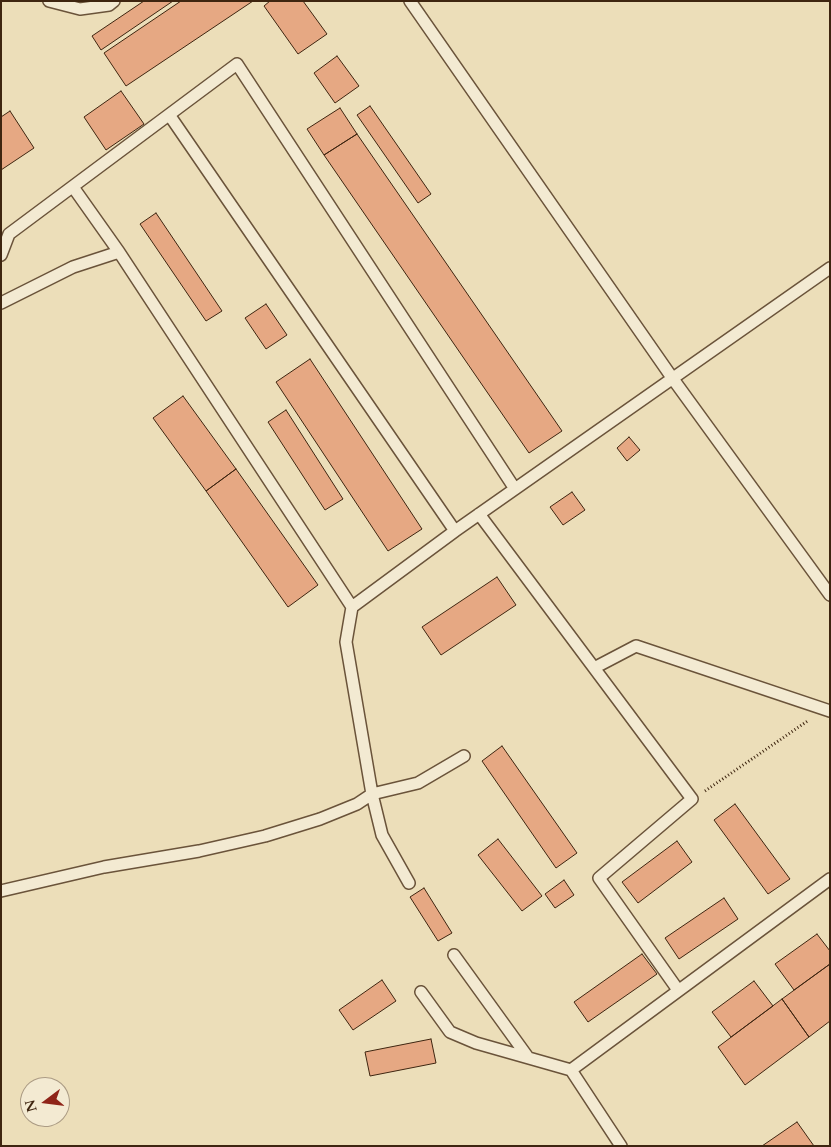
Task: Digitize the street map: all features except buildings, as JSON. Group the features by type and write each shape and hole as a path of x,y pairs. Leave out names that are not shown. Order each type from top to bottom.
{"lane":[{"path":"49,1 80,9 109,5 114,1"},
{"path":"410,1 673,379 830,595"},
{"path":"1,254 9,234 170,116 237,64 515,489"},
{"path":"170,116 455,531"},
{"path":"73,187 119,252 352,607 346,642 372,794 382,835 409,883"},
{"path":"1,303 73,267 119,252"},
{"path":"352,607 455,531 830,268"},
{"path":"479,514 692,800 599,878 678,990"},
{"path":"594,668 636,646 827,710"},
{"path":"1,891 104,866 199,851 265,836 320,819 357,804 372,794 418,782 464,756"},
{"path":"571,1070 830,880"},
{"path":"454,955 527,1056"},
{"path":"421,992 450,1032 476,1043 571,1070 621,1146"}],"path":[{"path":"692,800 827,710"}]}
